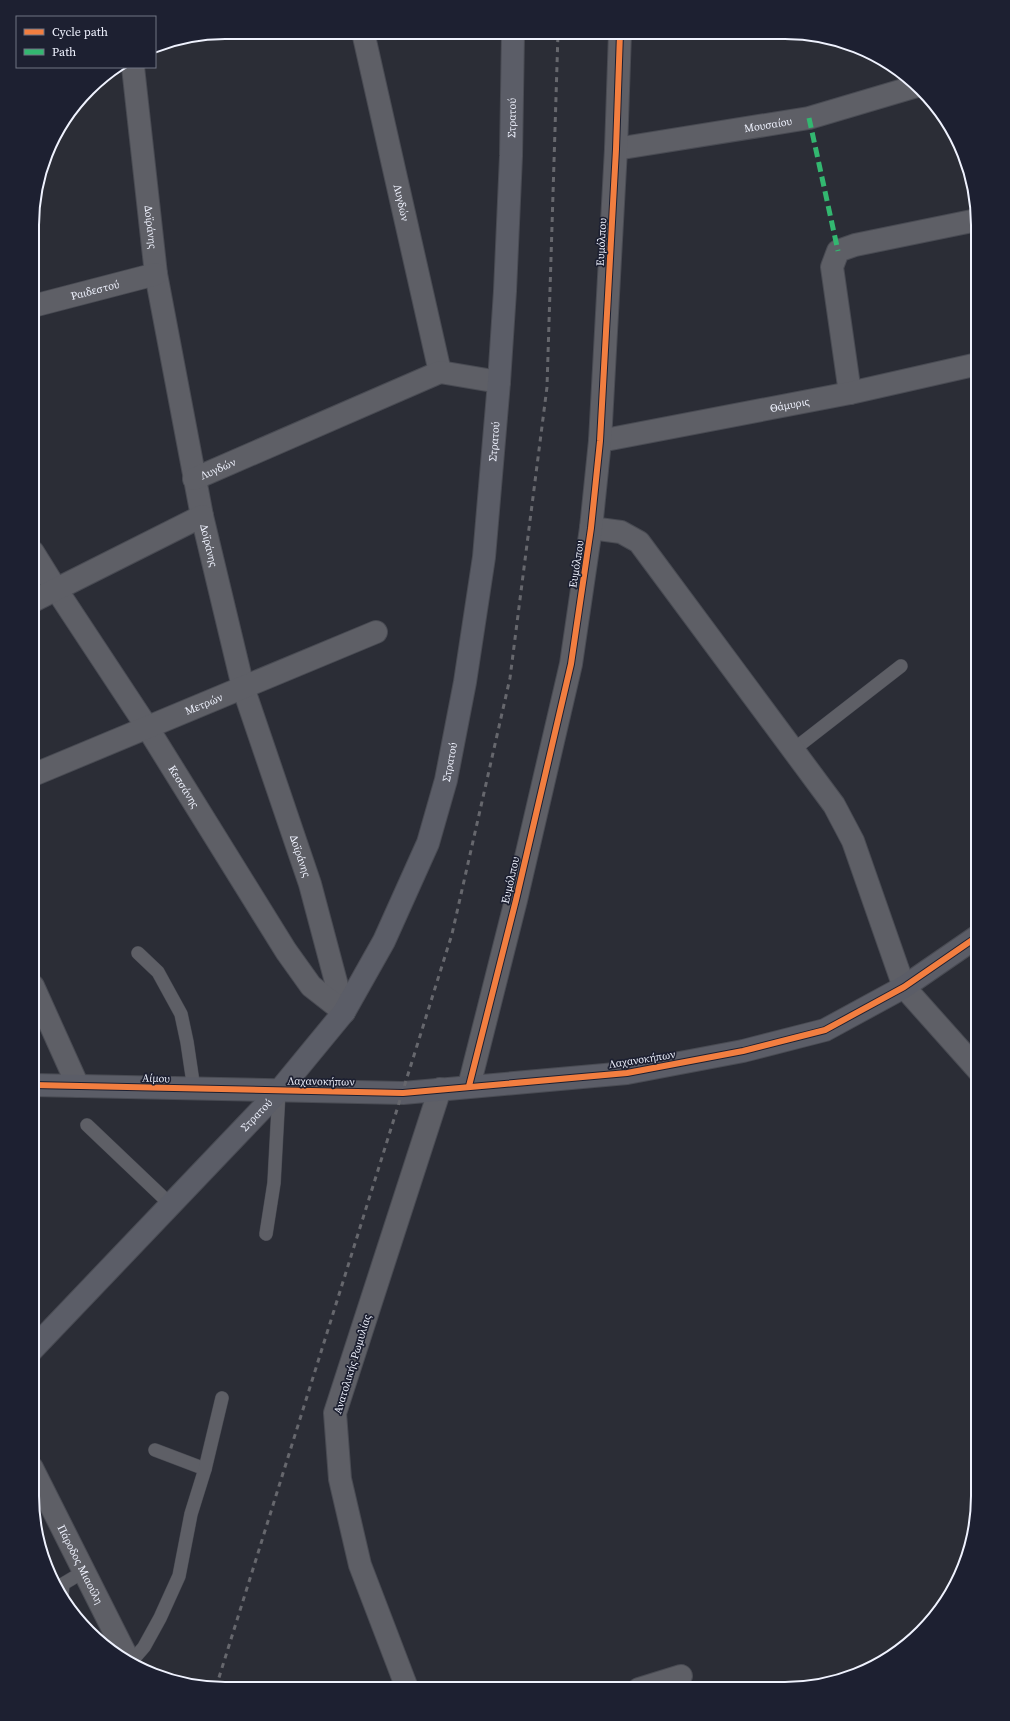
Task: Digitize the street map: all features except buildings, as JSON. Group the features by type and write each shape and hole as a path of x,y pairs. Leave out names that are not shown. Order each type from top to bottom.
{"main road":[{"name":"Στρατού","path":"39,1343 279,1091 344,1012 384,941 428,843 446,780 465,682 484,557 499,382 511,156 512,39"},
{"name":"Λαχανοκήπων","path":"279,1091 403,1093 627,1073 743,1051 825,1030 904,987 971,941"},
{"name":"Αίμου","path":"39,1086 279,1091"}],"street":[{"name":"Λυγδών","path":"194,479 440,372 365,39"},
{"name":"Ευμόλπου","path":"469,1086 516,900 571,664 591,528 600,441 616,149 620,39"},
{"name":"Δοϊράνης","path":"132,68 156,274 202,516 243,687 310,884 344,1012"},
{"name":"Μουσαίου","path":"616,149 809,118 910,88"},
{"path":"850,393 832,267 838,251 971,221"},
{"name":"Ραιδεστού","path":"39,305 156,274"},
{"name":"Θάμυρις","path":"600,441 850,393 971,366"},
{"path":"440,372 499,382"},
{"path":"39,597 202,516"},
{"path":"591,528 621,532 639,542 834,805 852,841 904,987 971,1062"},
{"name":"Κεσσάνης","path":"39,562 147,727 286,951 311,986 344,1012"},
{"name":"Μετρών","path":"39,772 376,632"},
{"path":"39,999 78,1086"},
{"name":"Ανατολικής Ρωμυλίας","path":"405,1682 360,1565 340,1479 335,1413 440,1089"},
{"name":"Πάροδος Μιαούλη","path":"39,1482 83,1572 125,1653"},
{"path":"662,1682 681,1676"}],"lane":[{"path":"793,750 901,666"},
{"path":"138,953 158,972 180,1014 188,1042 194,1089"},
{"path":"266,1234 274,1183 279,1091"},
{"path":"87,1125 170,1204"},
{"path":"134,1658 144,1647 160,1618 179,1576 191,1514 205,1468 222,1398"},
{"path":"154,1450 205,1468"},
{"path":"63,1587 63,1584 83,1572"}],"railway":[{"path":"218,1682 452,934 510,678 547,387 558,39"}],"marked path":[{"path":"809,118 838,251"}],"cycle path":[{"path":"469,1086 516,900 571,664 591,528 600,441 616,149 620,39"},
{"path":"39,1085 403,1093 627,1073 743,1051 825,1030 904,987 971,941"}]}
